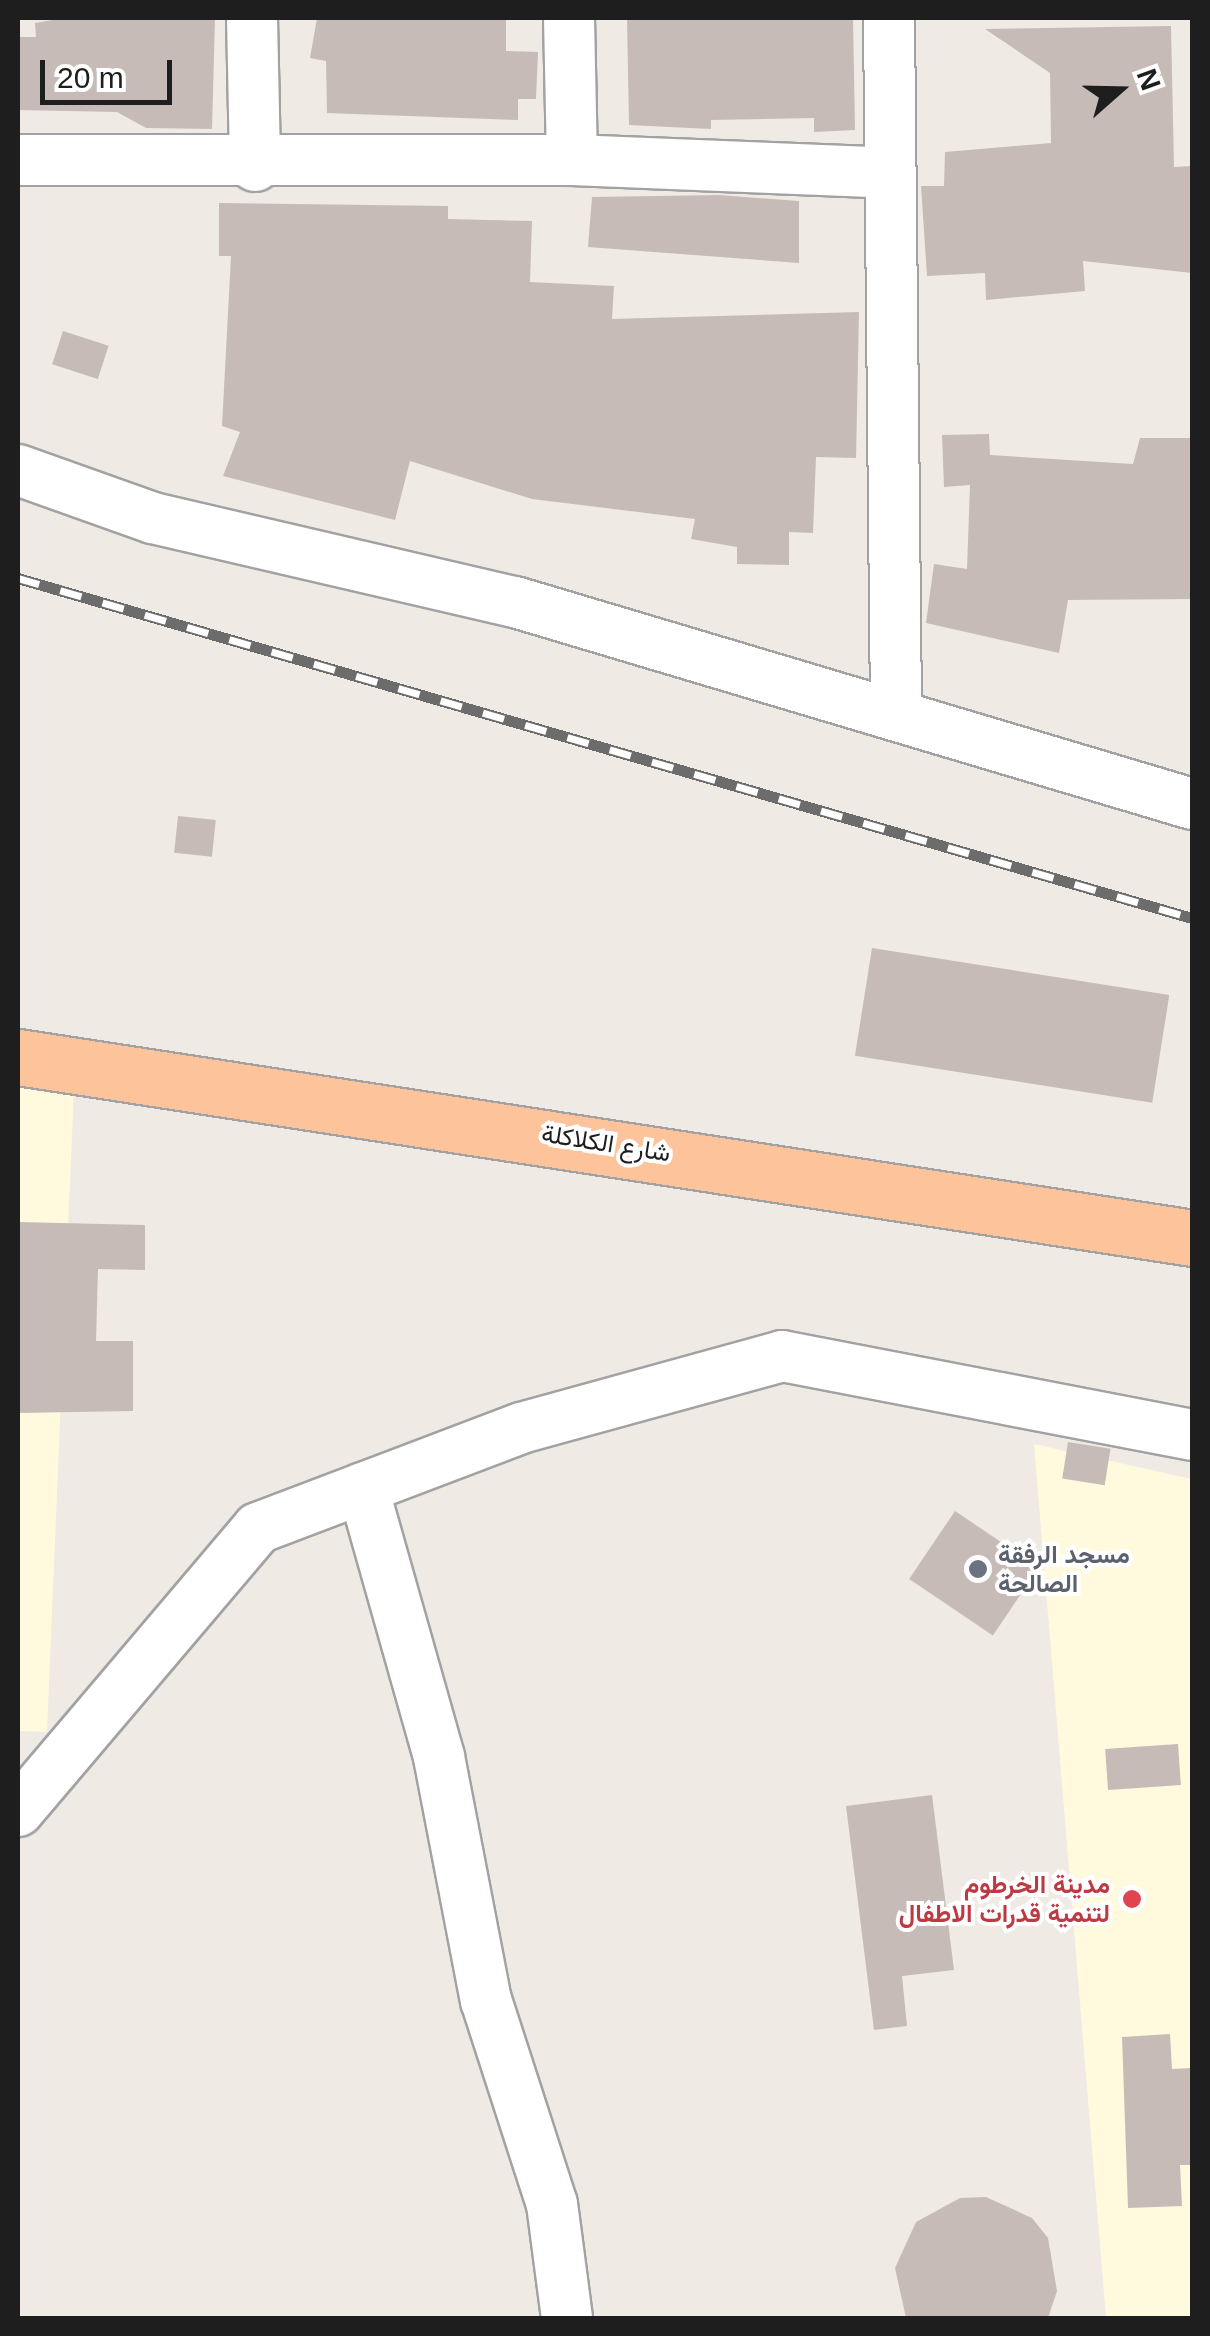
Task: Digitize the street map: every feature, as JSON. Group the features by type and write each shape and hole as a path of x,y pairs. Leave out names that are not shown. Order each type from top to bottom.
{"main road":[{"name":"شارع الكلاكلة","path":"18,1057 1192,1238"}],"street":[{"path":"252,18 255,166"},
{"path":"569,18 572,160"},
{"path":"889,18 896,710"},
{"path":"18,160 255,166 572,160 890,173"},
{"path":"18,470 153,518 516,602 896,710 1192,804"},
{"path":"18,1811 258,1528 521,1428 769,1357 1192,1435"},
{"path":"363,1488 439,1758 486,2000 552,2204 567,2318"}],"shaded area":[{"path":"18,1061 75,1064 47,1732 18,1731"},
{"name":"مدينة الخرطوم لتنمية قدرات الاطفال","path":"1034,1444 1192,1479 1192,2318 1106,2318"}],"building":[{"path":"64,18 215,18 212,129 146,128 117,112 18,110 18,37 36,37 35,23"},
{"path":"317,18 506,18 506,51 538,52 536,99 518,99 518,120 327,113 326,61 310,58"},
{"path":"627,18 853,18 855,130 814,132 814,118 711,120 711,129 629,125"},
{"path":"1171,26 1174,167 1192,166 1192,273 1083,261 1085,291 986,300 985,273 927,276 921,186 944,186 945,152 1051,143 1050,73 985,29"},
{"path":"719,195 799,201 799,263 588,247 592,197"},
{"path":"219,203 448,206 448,219 532,221 530,282 614,286 612,319 859,312 856,458 816,457 813,533 789,532 789,565 737,564 737,547 691,539 695,519 532,499 410,461 395,520 223,476 240,432 222,426 231,256 219,256"},
{"path":"63,331 109,346 98,379 52,364"},
{"path":"989,434 990,455 1133,464 1140,438 1192,438 1192,599 1068,600 1059,653 926,623 934,564 967,569 970,485 944,487 942,435"},
{"path":"178,816 216,820 212,857 174,853"},
{"path":"872,948 1169,995 1152,1103 855,1056"},
{"path":"18,1222 145,1225 145,1270 98,1269 96,1341 133,1341 133,1411 18,1413"},
{"path":"1068,1442 1110,1449 1105,1485 1062,1479"},
{"path":"955,1511 1039,1567 993,1635 909,1579"},
{"path":"1178,1744 1181,1785 1108,1790 1105,1749"},
{"path":"932,1795 954,1970 902,1976 907,2026 874,2030 846,1806"},
{"path":"1170,2034 1172,2069 1192,2068 1192,2165 1180,2165 1182,2206 1128,2208 1122,2037"},
{"path":"986,2197 1032,2218 1048,2238 1057,2291 1048,2318 906,2318 895,2268 916,2222 960,2198"}],"railway":[{"path":"18,578 1192,918"}],"place":[{"name":"مسجد الرفقة الصالحة","path":"978,1569"},
{"name":"مدينة الخرطوم لتنمية قدرات الاطفال","path":"1132,1899"}]}
